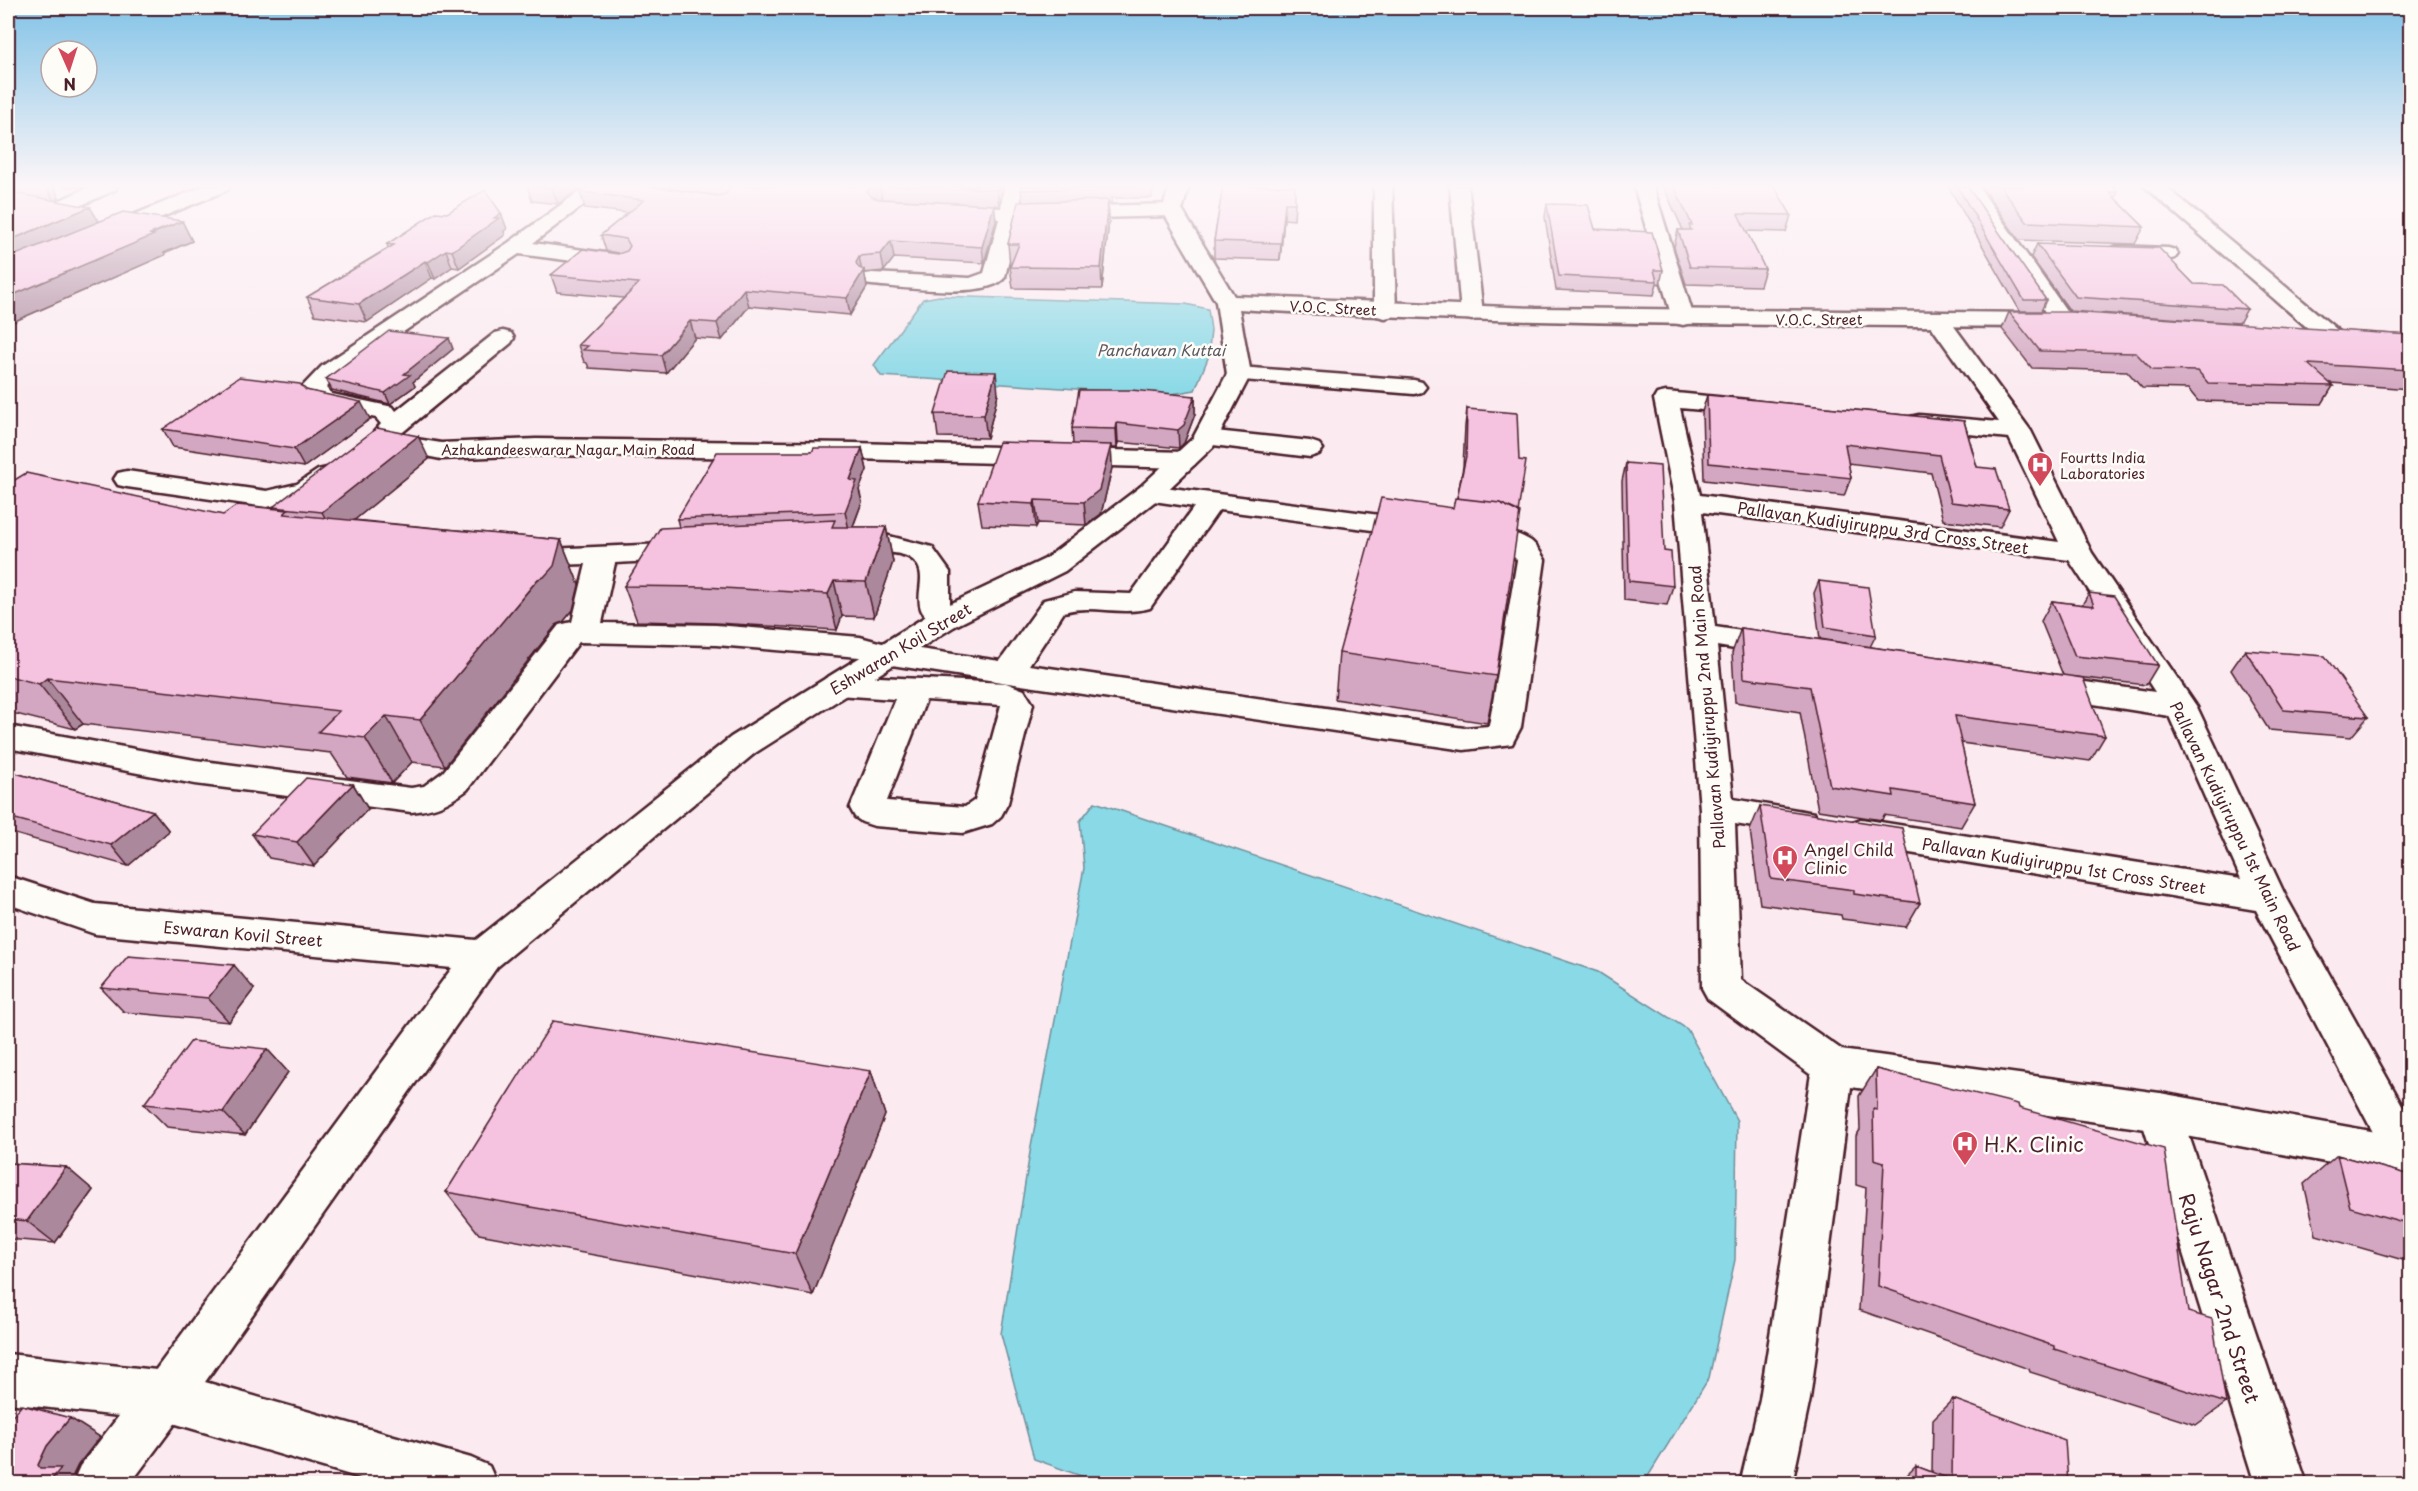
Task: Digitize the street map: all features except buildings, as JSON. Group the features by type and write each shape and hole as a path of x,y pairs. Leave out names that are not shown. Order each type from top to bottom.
{"street":[{"name":"Azhakandeeswarar Nagar Main Road","path":"502,256 330,371 313,388 324,400 384,412 370,445 441,451 536,447 1310,449"},
{"path":"577,256 623,262"},
{"path":"872,279 970,284 994,277 999,256"},
{"path":"1199,256 1227,302 1239,374 1414,387"},
{"path":"1384,256 1385,311"},
{"path":"1466,256 1472,313"},
{"path":"1664,256 1683,318"},
{"path":"2017,256 2062,320"},
{"path":"2240,256 2344,339 2298,336"},
{"name":"V.O.C. Street","path":"1227,302 1385,311 1683,318 2086,322"},
{"name":"Pallavan Kudiyiruppu 1st Main Road","path":"1937,319 2018,431 2078,553 2181,707 2268,898 2410,1158"},
{"path":"127,479 267,499 306,490 370,445 503,338"},
{"name":"Eshwaran Koil Street","path":"98,1484 165,1396 483,956 743,745 944,619 1055,565 1149,493 1196,449 1239,374"},
{"name":"Pallavan Kudiyiruppu 2nd Main Road","path":"1772,409 1666,399 1688,501 1701,634 1717,809 1722,988 1833,1067"},
{"path":"1901,420 2018,431"},
{"path":"8,736 195,772 411,800 433,797 455,781 570,632 585,632 716,635 860,646 885,654 1008,673 1464,739 1500,736 1507,716 1531,560 1528,552 1519,546 1493,538 1149,493"},
{"name":"Pallavan Kudiyiruppu 3rd Cross Street","path":"1688,501 2078,553"},
{"path":"1008,673 1054,606 1065,601 1126,605 1140,602 1211,502"},
{"path":"814,546 885,543 922,553 936,573 935,608 944,619"},
{"path":"501,559 720,550"},
{"path":"585,632 602,555"},
{"path":"1701,634 1806,650"},
{"path":"2017,682 2181,707"},
{"path":"837,685 915,689 1006,694 1017,704 991,803 985,812 977,817 963,820 874,813 867,808 915,689"},
{"name":"Pallavan Kudiyiruppu 1st Cross Street","path":"1717,809 2268,898"},
{"name":"Eswaran Kovil Street","path":"8,890 95,919 483,956"},
{"path":"1766,1484 1785,1399 1833,1067 2160,1112 2410,1158"},
{"name":"Raju Nagar 2nd Street","path":"2160,1112 2281,1484"},
{"path":"8,1379 165,1396 471,1484"}],"water":[{"name":"Panchavan Kuttai","path":"939,296 1186,304 1208,309 1211,330 1208,358 1195,390 1166,395 881,376 874,365 923,299"},
{"path":"1095,802 1598,972 1687,1029 1737,1121 1735,1260 1709,1378 1644,1483 1103,1484 1034,1459 1001,1334 1031,1146 1084,868 1080,821"}],"place":[{"name":"Fourtts India Laboratories","path":"2040,488"},
{"name":"Angel Child Clinic","path":"1785,881"},
{"name":"H.K. Clinic","path":"1965,1167"}]}
